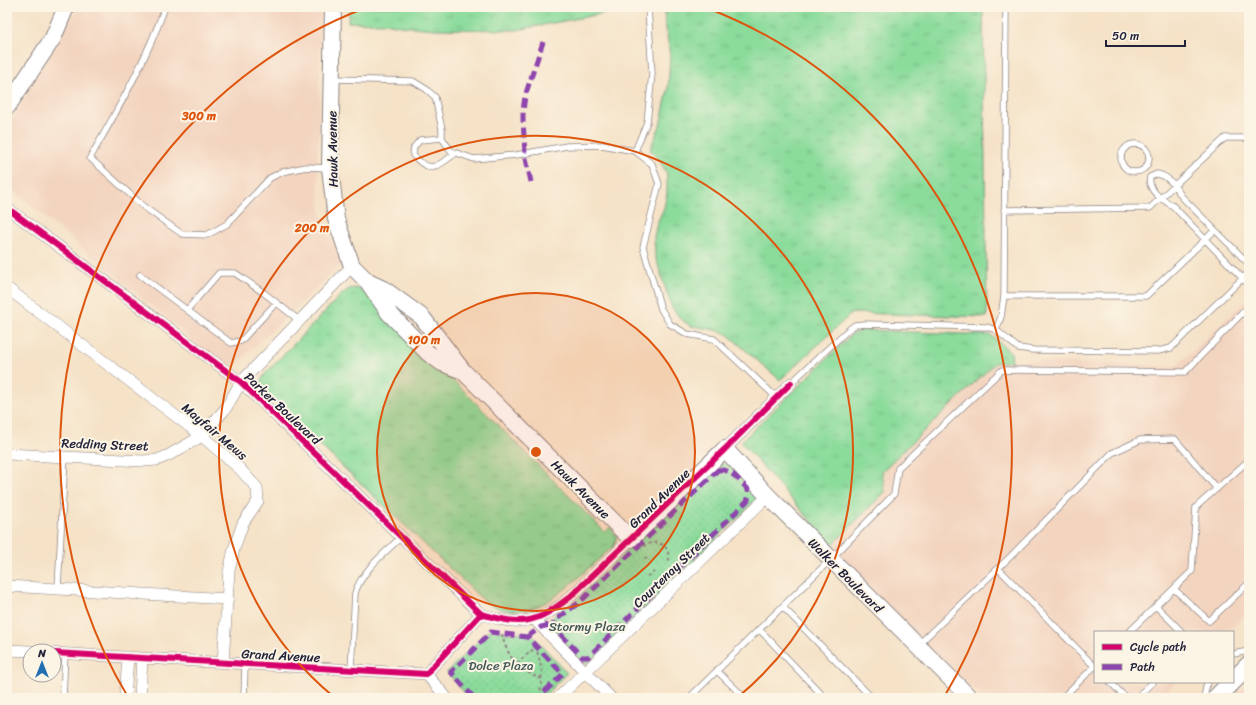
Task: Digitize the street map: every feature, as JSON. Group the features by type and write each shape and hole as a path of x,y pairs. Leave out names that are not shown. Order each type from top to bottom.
{"main road":[{"path":"1234,680 1249,665"},
{"path":"1216,698 1231,683"}],"street":[{"path":"7,107 53,38 66,7"},
{"name":"Hawk Avenue","path":"333,7 330,168 336,219 352,266 368,282 389,313 428,354 442,363 463,371"},
{"name":"Parker Boulevard","path":"7,208 241,382 481,614 504,620 520,622 534,619"},
{"name":"Redding Street","path":"7,455 143,461 157,460 169,456 202,436 226,408 241,382 352,266"},
{"name":"Hawk Avenue","path":"368,282 385,290 422,317 463,371 636,543"},
{"name":"Mayfair Mews","path":"7,288 202,436 240,469 257,488 258,501 244,523 234,549 229,571 224,663"},
{"name":"Grand Avenue","path":"534,619 552,611 636,543 725,449 791,383"},
{"name":"Walker Boulevard","path":"725,449 768,496 970,698"},
{"name":"Courtenay Street","path":"558,698 768,496"},
{"path":"7,586 228,599"},
{"path":"447,698 426,674 481,614"},
{"path":"534,619 611,698"},
{"path":"7,650 22,651"},
{"name":"Grand Avenue","path":"62,653 426,674"},
{"path":"125,698 128,657"},
{"path":"140,698 142,658"}],"lane":[{"path":"165,7 131,86 90,158 144,207 182,234 207,236 227,224 270,178 282,172 306,167 330,168"},
{"path":"635,151 647,122 652,74 648,7"},
{"path":"996,330 1001,317 1004,296 1006,7"},
{"path":"332,79 413,81 426,89 435,98 442,129 442,138 451,151 474,159 516,155 567,146 602,146 635,151 652,164 659,184 643,247 661,309 670,324 687,334 714,339 776,397"},
{"path":"442,138 420,140 414,147 413,155 421,164 429,167 440,164 456,153"},
{"path":"1004,210 1150,208 1225,138 1249,138"},
{"path":"1130,144 1139,144 1147,148 1150,157 1147,166 1144,169 1140,171 1130,171 1123,165 1121,155 1130,144"},
{"path":"1144,169 1151,176"},
{"path":"1151,176 1157,174 1166,177 1174,185 1182,197 1249,264"},
{"path":"1151,176 1149,181 1151,187 1161,198 1173,206 1249,285"},
{"path":"1004,296 1146,296 1215,230"},
{"path":"791,383 855,325 864,324 987,328 996,330 1018,348 1033,350 1158,351 1170,348 1249,272"},
{"path":"187,310 219,273 235,273 300,322"},
{"path":"140,275 231,343 241,341 276,303"},
{"path":"689,698 831,559 894,494 898,468 1002,370 1185,372 1249,306"},
{"path":"917,645 998,568 1112,453 1140,440 1175,440 1216,489"},
{"path":"58,588 65,457"},
{"path":"1130,631 1192,571 1196,507 1249,460"},
{"path":"351,670 355,593 357,587 373,566 401,537"},
{"path":"998,568 1094,665"},
{"path":"1174,589 1209,622 1249,583"},
{"path":"782,606 872,698"},
{"path":"1156,606 1181,631"},
{"path":"1135,627 1139,631"},
{"path":"759,629 825,698"},
{"path":"1234,654 1249,651"},
{"path":"244,698 245,664"},
{"path":"1062,698 1094,667"},
{"path":"717,671 745,698"},
{"path":"62,683 63,698"},
{"path":"1111,683 1126,698"},
{"path":"1136,698 1152,683"},
{"path":"1204,698 1207,683"},
{"path":"695,692 700,698"}],"path":[{"path":"636,543 654,542 664,545 668,551 669,562"},
{"path":"644,558 650,560"},
{"path":"647,576 654,572"},
{"path":"502,634 507,650 517,664 530,675 542,680"},
{"path":"517,664 536,647 541,663 542,680 540,696"}],"shaded area":[{"path":"78,7 321,7 318,183 322,224 344,262 229,371 7,185 7,127"},
{"path":"1249,297 1249,612 1229,631 1094,631 1094,683 1175,683 1160,698 983,698 914,634 832,545 885,492 882,471 995,363 1001,361 1031,361 1171,366 1179,364"},
{"path":"1249,681 1249,698 1232,698"}],"green space":[{"path":"349,7 637,7 517,30 435,29 385,23 348,22"},
{"path":"663,7 983,7 987,317 852,313 780,380 726,333 691,326 682,320 672,308 655,256 654,237 657,223 664,208 667,193 667,174 661,163 650,149 660,126 668,90 670,56"},
{"path":"356,288 367,294 605,532 610,527 617,536 614,546 559,593 539,606 517,611 491,605 483,600 262,390 261,381 266,373 342,294 349,289"},
{"path":"863,330 991,335 1011,353 1012,361 995,363 882,471 885,492 832,545 741,442 852,334"},
{"name":"Stormy Plaza","path":"718,463 736,469 757,494 757,499 590,662 586,663 581,661 550,627 550,620 575,601 713,466"},
{"name":"Dolce Plaza","path":"490,629 509,633 530,633 567,673 542,698 469,698 447,672"}],"marked path":[{"path":"531,182 525,154 523,111 525,96 543,42"},
{"path":"718,470 727,471 738,479 748,489 748,500 588,657 582,657 554,627 554,621 580,602 718,470"},
{"path":"527,637 541,627 554,624"},
{"path":"474,698 451,672 491,632 527,637 563,674 538,698"}],"cycle path":[{"path":"7,208 241,382 481,614 496,618 519,621 528,620 547,613 570,597 725,449 791,383"},
{"path":"62,653 426,674 481,614"}]}
